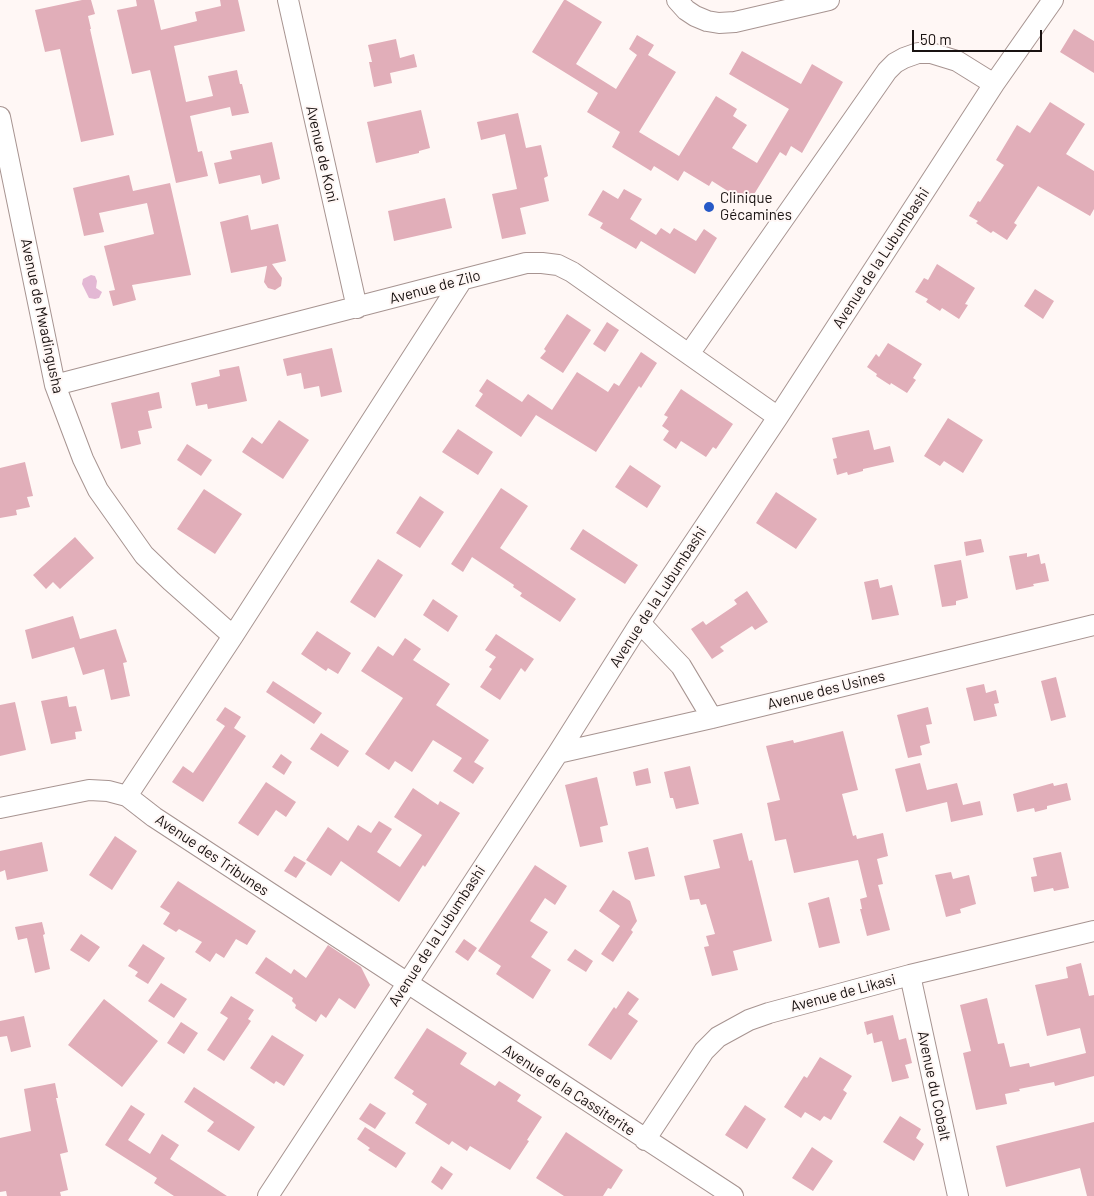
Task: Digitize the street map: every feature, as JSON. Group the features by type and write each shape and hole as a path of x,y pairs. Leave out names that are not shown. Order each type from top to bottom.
{"street":[{"name":"Avenue de Koni","path":"288,0 357,308"},
{"path":"678,0 686,10 696,16 707,21 719,23 735,22 829,0"},
{"name":"Avenue de la Lubumbashi","path":"268,1196 640,623 778,417 994,84 1053,0"},
{"path":"689,354 887,71 904,58 931,53 957,61 994,84"},
{"name":"Avenue de Mwadingusha","path":"0,117 55,385 83,459 98,490 144,555 171,582 233,636"},
{"name":"Avenue de Zilo","path":"55,385 526,264 558,265 572,272 778,417"},
{"path":"127,796 233,636 462,280"},
{"path":"640,623 681,666 712,718"},
{"name":"Avenue des Usines","path":"558,752 712,718 1094,625"},
{"name":"Avenue des Tribunes","path":"0,808 89,790 108,791 127,796 154,817 406,983"},
{"name":"Avenue de Likasi","path":"645,1140 704,1051 718,1037 749,1020 910,975 1094,931"},
{"name":"Avenue du Cobalt","path":"910,975 958,1196"},
{"name":"Avenue de la Cassiterite","path":"406,983 733,1196"}],"shaded area":[{"path":"91,275 95,276 97,281 96,288 102,292 99,298 89,298 82,284 83,279"}],"building":[{"path":"82,0 91,0 95,14 88,16 90,29 114,135 81,142 60,49 45,52 35,10"},
{"path":"136,0 154,0 161,30 197,21 195,12 221,6 220,0 238,0 245,31 174,46 186,102 213,96 208,76 237,70 240,84 242,84 249,113 232,116 230,107 190,116 198,152 202,151 208,176 176,183 150,70 132,74 117,10 137,6"},
{"path":"564,0 602,22 576,64 616,89 637,55 629,49 637,35 654,45 648,55 676,72 639,132 679,156 716,96 737,109 733,116 747,125 732,148 757,163 789,109 729,74 742,51 801,84 812,64 843,82 802,153 791,146 786,156 780,152 748,204 712,181 709,186 684,171 678,181 654,166 651,171 612,147 620,132 587,112 598,93 532,52"},
{"path":"1074,29 1094,41 1094,73 1060,52"},
{"path":"396,39 400,58 414,54 417,67 390,73 392,83 374,87 369,62 372,62 368,45"},
{"path":"1050,102 1085,124 1066,154 1094,171 1094,209 1090,216 1038,186 1014,223 1017,225 1007,240 993,231 991,233 976,223 978,221 969,216 1004,165 996,160 1017,125 1030,133"},
{"path":"421,110 430,148 419,151 419,153 376,163 367,122"},
{"path":"518,113 526,148 541,145 548,176 544,178 549,201 520,208 526,234 502,239 492,194 517,189 505,134 481,140 477,122"},
{"path":"272,142 280,179 262,184 260,175 219,184 214,163 232,159 230,151"},
{"path":"129,175 133,191 170,183 191,275 132,285 136,300 113,306 109,291 115,290 104,246 154,234 147,203 99,213 104,232 84,236 73,188"},
{"path":"624,189 642,199 630,219 656,235 661,228 670,234 674,228 696,241 704,229 717,238 695,274 641,241 636,249 600,228 603,223 588,215 603,190 618,199"},
{"path":"445,198 452,228 394,241 388,211"},
{"path":"248,215 251,230 278,224 286,261 272,264 282,278 281,286 275,290 268,288 264,282 267,266 231,273 220,222"},
{"path":"937,264 975,288 965,304 968,305 959,319 942,308 940,311 926,302 928,299 915,292 924,278 928,280"},
{"path":"1035,289 1054,301 1043,319 1024,306"},
{"path":"567,314 591,330 563,373 540,358"},
{"path":"607,322 619,330 605,352 593,344"},
{"path":"888,343 922,364 913,378 916,380 907,393 876,376 877,374 867,367 876,354 879,357"},
{"path":"332,348 342,392 321,397 319,386 304,389 301,373 287,376 283,359"},
{"path":"641,352 657,363 641,388 639,386 596,452 536,415 521,437 475,406 483,394 479,391 487,379 522,402 528,394 552,410 577,372 608,392 614,383 619,386"},
{"path":"239,366 247,401 208,409 207,404 196,406 191,383 220,376 219,370"},
{"path":"681,389 733,424 716,449 713,447 706,457 681,441 676,449 663,440 669,431 662,426 668,417 664,415"},
{"path":"159,392 162,408 148,411 152,428 138,431 141,444 121,449 111,403"},
{"path":"948,418 983,440 963,473 944,461 940,466 924,456"},
{"path":"279,420 309,440 283,479 242,452 252,437 262,444"},
{"path":"458,429 493,452 478,475 442,452"},
{"path":"869,430 874,450 890,446 894,462 863,469 863,471 848,475 847,472 837,475 833,459 837,458 832,438"},
{"path":"187,444 212,460 201,476 177,460"},
{"path":"25,462 33,496 27,497 30,507 16,510 17,515 0,518 0,468"},
{"path":"630,465 661,486 647,508 615,487"},
{"path":"501,488 528,506 500,548 576,599 560,622 520,596 522,593 513,587 514,585 472,557 463,572 451,564"},
{"path":"204,489 242,514 215,554 177,529"},
{"path":"776,492 817,519 796,549 756,523"},
{"path":"420,496 444,512 420,548 396,533"},
{"path":"583,529 638,565 625,584 570,549"},
{"path":"75,537 94,558 60,589 53,582 46,589 33,575"},
{"path":"981,539 984,552 966,556 964,542"},
{"path":"1027,553 1027,557 1039,554 1041,564 1045,563 1049,581 1016,590 1009,556"},
{"path":"378,559 403,575 375,618 350,602"},
{"path":"961,560 968,598 956,601 956,605 942,607 934,565"},
{"path":"878,579 880,588 892,585 899,615 872,620 864,582"},
{"path":"747,591 768,622 755,630 752,626 720,647 724,651 712,659 691,629 703,621 706,625 737,604 734,600"},
{"path":"433,599 458,616 448,632 423,615"},
{"path":"73,616 80,639 116,629 127,662 123,663 130,696 111,700 104,669 83,675 74,647 32,659 25,630"},
{"path":"317,631 351,653 338,674 328,668 326,671 301,654"},
{"path":"496,634 534,659 525,672 521,668 500,700 480,687 492,669 489,667 496,657 485,650"},
{"path":"405,638 421,649 413,660 450,684 436,705 489,740 474,762 484,768 473,784 453,771 462,758 433,740 412,772 395,761 389,770 365,754 403,698 361,671 378,646 393,656"},
{"path":"1056,677 1066,717 1051,721 1041,681"},
{"path":"273,681 322,713 314,724 266,692"},
{"path":"984,684 986,693 996,690 999,703 994,704 997,716 974,721 966,688"},
{"path":"67,696 69,707 76,706 82,731 75,732 76,739 51,744 41,701"},
{"path":"15,702 26,750 0,756 0,705"},
{"path":"225,707 241,717 234,728 246,736 203,802 172,782 183,766 193,773 225,726 216,720"},
{"path":"928,707 932,724 926,725 930,743 920,746 922,755 908,758 897,715"},
{"path":"843,731 858,790 842,794 853,836 856,835 857,839 883,833 888,856 877,859 883,884 878,885 890,930 867,936 860,909 862,909 860,899 867,897 858,860 794,873 786,839 775,841 767,803 780,800 766,746 793,740 794,743"},
{"path":"321,733 349,751 338,767 310,749"},
{"path":"281,754 292,762 284,775 272,767"},
{"path":"920,763 927,790 957,783 963,805 980,801 983,815 951,822 947,802 906,812 895,769"},
{"path":"690,766 699,804 676,809 673,798 670,798 664,772"},
{"path":"648,768 651,783 636,786 633,772"},
{"path":"597,777 608,825 600,827 603,842 580,847 565,785"},
{"path":"266,782 296,802 286,817 276,810 258,836 238,823"},
{"path":"1053,783 1054,786 1067,783 1071,800 1047,806 1047,809 1035,812 1034,808 1017,812 1013,794"},
{"path":"413,788 438,805 440,801 460,813 425,867 423,865 399,902 341,861 331,876 306,860 328,827 348,841 358,825 371,833 379,821 392,829 377,852 400,867 422,835 394,817"},
{"path":"742,833 749,861 752,860 772,941 733,951 738,970 712,976 704,947 709,946 706,936 715,934 706,904 701,905 699,899 690,900 684,876 720,868 713,840"},
{"path":"115,836 137,851 112,890 89,875"},
{"path":"42,842 48,871 7,880 5,870 0,872 0,851"},
{"path":"648,847 655,876 635,880 628,852"},
{"path":"1061,852 1069,888 1054,891 1053,888 1034,892 1031,877 1037,876 1033,858"},
{"path":"294,856 306,863 296,878 284,871"},
{"path":"535,865 567,886 555,905 545,898 530,921 548,932 531,957 551,970 533,999 496,974 501,966 478,951"},
{"path":"951,872 953,879 969,875 976,904 960,909 961,913 946,917 935,875"},
{"path":"178,881 256,931 247,945 236,939 224,958 216,953 210,962 195,952 202,942 179,929 176,932 163,924 170,913 160,907"},
{"path":"613,890 630,901 637,921 631,930 633,932 613,962 601,954 620,926 599,911"},
{"path":"829,897 840,943 819,948 808,903"},
{"path":"42,922 50,969 35,973 27,938 18,940 15,927"},
{"path":"81,934 100,947 89,962 70,950"},
{"path":"464,939 477,948 468,961 455,952"},
{"path":"143,944 165,958 148,984 135,976 138,972 128,966"},
{"path":"328,945 361,967 370,985 355,1009 339,998 326,1018 321,1014 316,1022 295,1008 296,1005 292,1001 293,998 255,973 266,957 291,974 294,969 306,978"},
{"path":"575,949 593,961 586,972 567,960"},
{"path":"1081,963 1089,996 1094,995 1094,1076 1055,1086 1054,1082 1019,1089 1020,1091 1005,1094 1007,1104 976,1110 963,1053 971,1051 960,1005 987,998 998,1044 1004,1043 1010,1067 1029,1063 1030,1067 1086,1053 1080,1028 1047,1036 1035,985 1068,978 1066,967"},
{"path":"161,983 187,999 174,1018 148,1001"},
{"path":"628,991 639,999 628,1014 638,1021 611,1060 588,1045 614,1007 616,1009"},
{"path":"231,996 254,1010 248,1019 251,1021 224,1061 207,1050 228,1018 220,1013"},
{"path":"104,999 158,1041 122,1087 68,1045"},
{"path":"893,1015 899,1040 906,1038 912,1063 905,1065 909,1078 892,1082 882,1041 874,1043 872,1033 867,1035 864,1022"},
{"path":"24,1016 31,1047 11,1052 7,1036 0,1037 0,1021"},
{"path":"181,1022 198,1033 184,1054 167,1043"},
{"path":"427,1028 467,1053 460,1064 495,1086 499,1081 521,1095 517,1101 542,1117 510,1170 470,1146 467,1151 452,1141 449,1145 415,1123 427,1104 412,1094 414,1091 394,1078"},
{"path":"272,1035 304,1055 284,1086 276,1081 274,1084 250,1068"},
{"path":"820,1057 852,1076 843,1090 847,1093 831,1120 824,1116 820,1121 805,1112 801,1118 784,1107 804,1076 807,1078"},
{"path":"55,1083 58,1098 56,1098 68,1152 60,1154 68,1190 60,1192 61,1196 7,1196 6,1191 0,1192 0,1138 31,1131 24,1089"},
{"path":"194,1087 255,1127 239,1151 207,1131 214,1122 184,1102"},
{"path":"370,1103 386,1113 375,1129 359,1119"},
{"path":"131,1105 145,1114 128,1140 150,1154 162,1134 179,1145 170,1159 227,1196 174,1196 154,1183 157,1178 105,1145"},
{"path":"745,1105 766,1119 747,1149 725,1135"},
{"path":"900,1116 921,1129 916,1138 924,1144 914,1161 883,1142"},
{"path":"1094,1122 1094,1196 1087,1196 1080,1168 1006,1187 996,1146"},
{"path":"365,1127 406,1153 396,1168 368,1150 370,1148 357,1139"},
{"path":"566,1132 623,1170 611,1189 608,1188 603,1196 564,1196 536,1178"},
{"path":"812,1147 833,1161 813,1191 792,1178"},
{"path":"441,1166 453,1174 442,1190 431,1182"}],"place":[{"name":"Clinique Gécamines","path":"709,207"}]}
